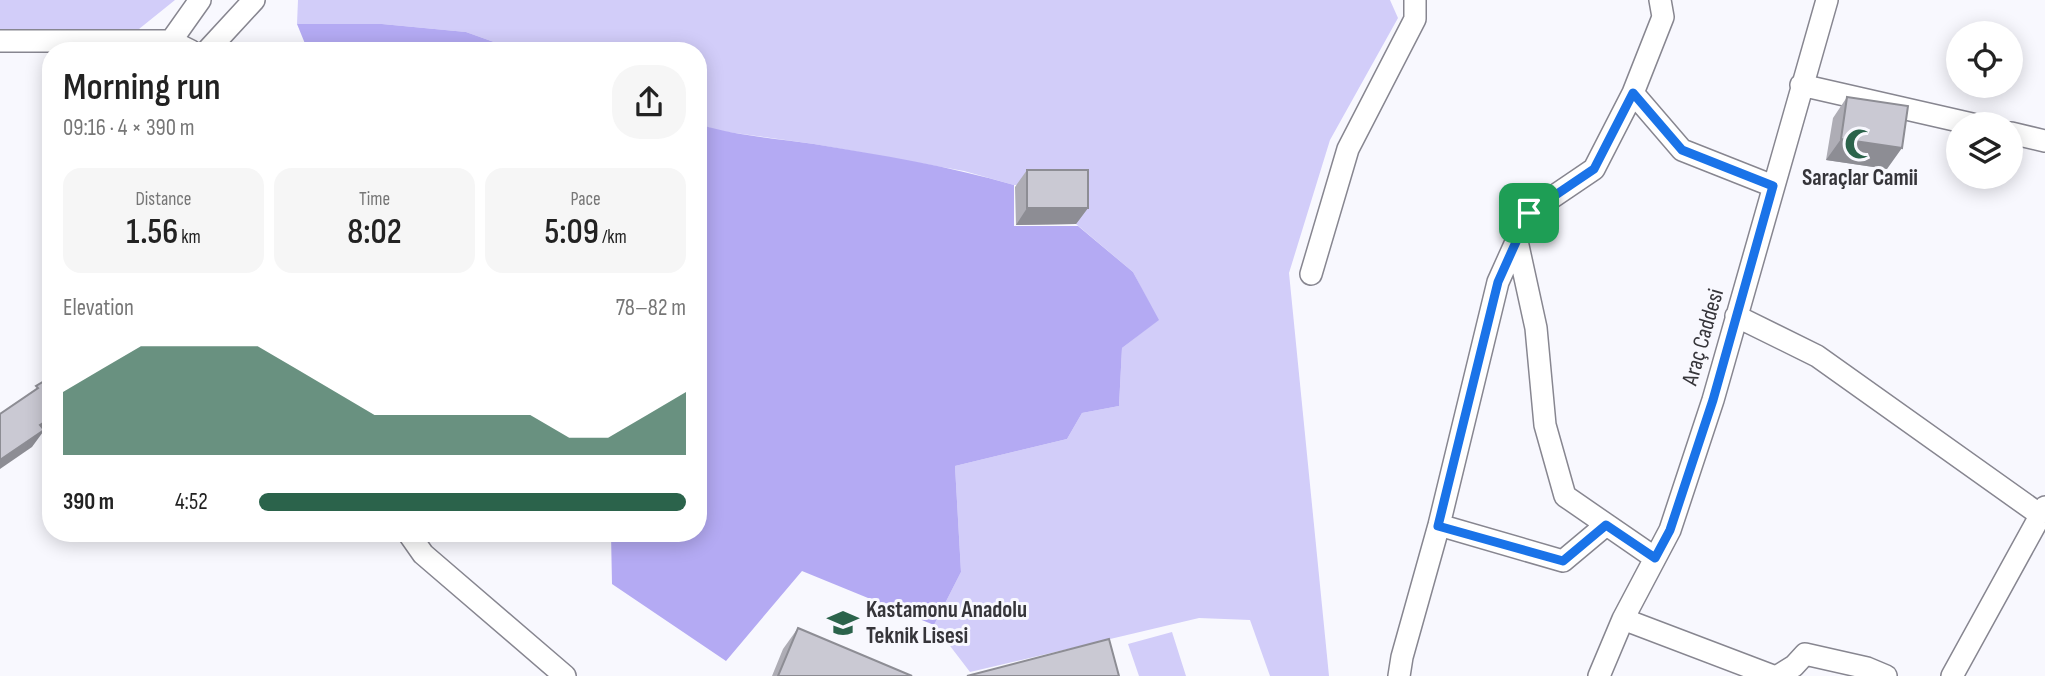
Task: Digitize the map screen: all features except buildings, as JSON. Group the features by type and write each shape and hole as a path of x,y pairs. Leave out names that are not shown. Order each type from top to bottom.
{"street":[{"path":"0,41 171,41 200,0"},
{"path":"215,42 254,0"},
{"path":"1311,274 1348,149 1415,19 1415,0"},
{"path":"1399,676 1498,282 1529,213 1594,169 1633,93 1663,17 1660,0"},
{"name":"Araç Caddesi","path":"1599,676 1623,619 1670,530 1713,400 1827,0"},
{"path":"1801,85 1946,118"},
{"path":"1633,93 1682,150 1773,186"},
{"path":"2023,136 2045,141"},
{"path":"1517,241 1536,328 1545,425 1565,496 1655,558"},
{"path":"1736,316 1817,356 2042,510 1952,676"},
{"path":"1438,526 1563,561 1606,525"},
{"path":"415,542 423,554 565,676"},
{"path":"1623,619 1776,676 1794,666 1805,654 1867,668 1886,676"}],"shaded area":[{"path":"0,0 175,0 139,29 0,31"},
{"path":"298,0 1390,0 1398,18 1330,140 1289,273 1329,676 1270,676 1250,620 1199,618 970,672 934,625 961,572 955,466 1067,439 1082,413 1119,406 1122,348 1158,320 1133,272 1076,224 1076,186 1014,185 964,171 707,127 707,42 494,42 466,32 382,24 297,24"},
{"path":"297,24 382,24 466,32 494,42 304,42"},
{"path":"707,127 915,162 1014,185 1014,226 1078,226 1133,272 1159,320 1122,348 1119,406 1082,413 1067,439 955,466 961,572 934,625 802,571 726,661 612,584 611,542 707,542"},
{"path":"1172,632 1186,676 1139,676 1128,644"}],"place":[{"name":"Saraçlar Camii","path":"1860,144"},
{"name":"Kastamonu Anadolu Teknik Lisesi","path":"843,623"}],"route":[{"path":"1633,93 1682,150 1773,186 1713,400 1670,530 1655,558 1606,525 1563,561 1438,526 1498,282 1529,213 1594,169 1633,93"}]}
